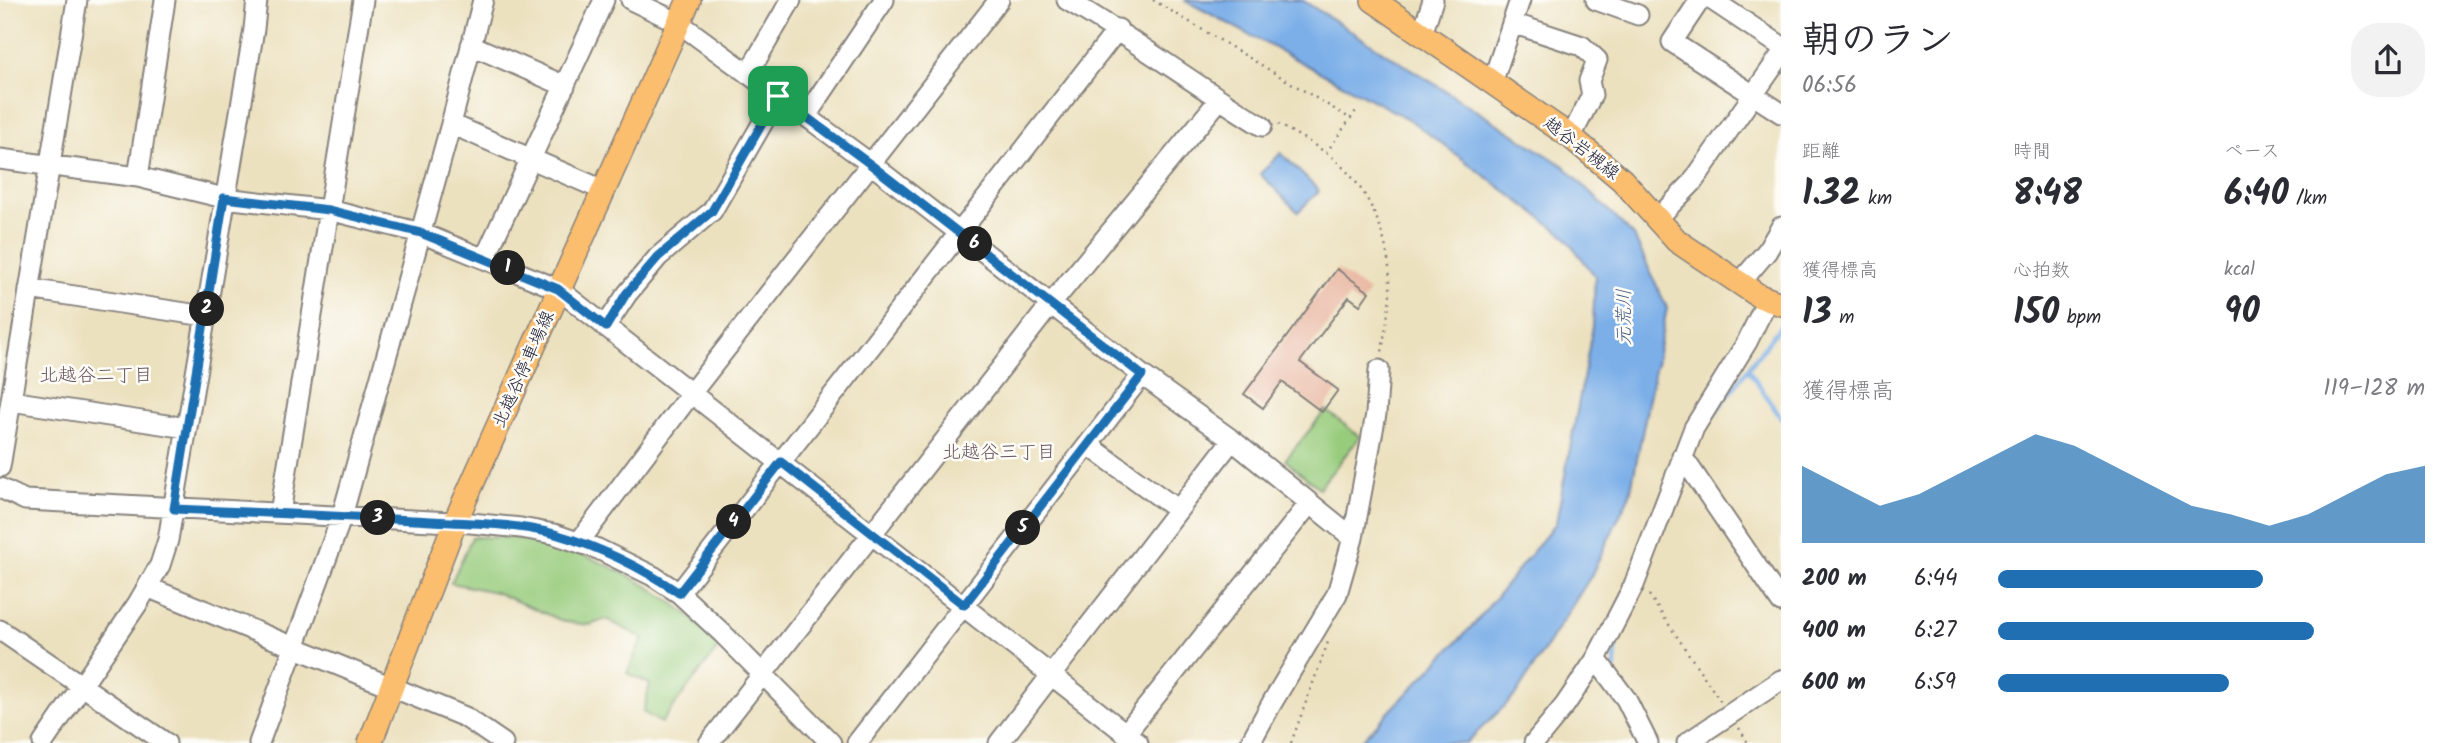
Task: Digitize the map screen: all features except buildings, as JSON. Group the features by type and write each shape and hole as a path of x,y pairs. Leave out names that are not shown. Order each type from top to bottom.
{"main road":[{"name":"北越谷停車場線","path":"370,743 455,523 689,0"},
{"name":"越谷岩槻線","path":"1373,0 1571,137 1622,180 1677,241 1740,284 1774,302"}],"street":[{"path":"0,467 77,0"},
{"path":"138,177 165,0"},
{"path":"48,741 160,565 174,509 257,0"},
{"path":"280,513 363,0"},
{"path":"259,743 342,516 483,0"},
{"path":"485,258 604,0"},
{"path":"631,0 679,23 806,116 1142,375 1232,440 1353,538"},
{"path":"748,74 791,0"},
{"path":"806,116 884,0"},
{"path":"579,542 692,392 999,0"},
{"path":"1067,0 1118,29 1219,100 1265,122"},
{"path":"1422,34 1433,0"},
{"path":"1492,83 1520,0"},
{"path":"1596,0 1639,15"},
{"path":"1700,0 1672,42 1781,113"},
{"path":"1712,0 1781,46"},
{"path":"1512,23 1583,46 1597,60 1590,81 1592,95 1571,137"},
{"path":"679,593 1118,29"},
{"path":"471,45 565,86"},
{"path":"1658,218 1692,183 1781,55"},
{"path":"606,327 626,294 658,257 712,211 778,96"},
{"path":"709,743 1051,304 1219,100"},
{"path":"451,124 603,190"},
{"path":"0,159 138,177 224,198 329,210 421,233 558,289 1132,738 1310,503"},
{"path":"1740,284 1767,251 1781,227"},
{"path":"29,289 205,316"},
{"path":"1534,743 1565,705 1596,659 1634,585 1693,428 1774,302"},
{"path":"1250,743 1337,594 1353,538 1376,414 1379,370"},
{"path":"857,743 1142,375"},
{"path":"11,401 187,429"},
{"path":"999,743 1232,440"},
{"path":"1088,445 1178,510"},
{"path":"1682,456 1781,602"},
{"path":"0,488 25,500 455,523 521,528 554,534 628,562 679,593 831,743"},
{"path":"148,587 465,717 503,743"},
{"path":"0,630 166,743"},
{"path":"1596,659 1626,699 1648,743"},
{"path":"1687,743 1781,680"},
{"path":"469,743 477,724"}],"path":[{"path":"1153,0 1351,119"},
{"path":"1326,153 1358,108"},
{"path":"1265,122 1326,153 1354,180 1374,208 1383,236 1391,284 1379,370"},
{"path":"1646,591 1748,743"},
{"path":"1291,743 1329,639"}],"green space":[{"path":"1326,410 1360,437 1319,488 1285,460"},
{"path":"472,537 537,541 605,564 667,599 689,616 719,647 661,723 643,712 650,684 627,673 643,638 606,619 590,625 565,622 495,592 451,583"}],"water":[{"name":"元荒川","path":"1184,0 1302,0 1564,166 1634,236 1667,308 1630,494 1591,576 1515,696 1466,743 1359,743 1475,623 1556,523 1593,326 1595,276 1564,235 1410,120"},
{"path":"1281,153 1319,191 1298,212 1260,174"}],"waterway":[{"path":"1710,419 1781,325"},
{"path":"1748,369 1781,418"},
{"path":"1615,669 1616,638"}],"district":[{"name":"北越谷二丁目","path":"96,374"},
{"name":"北越谷三丁目","path":"999,451"}],"route":[{"path":"778,96 1142,375 964,605 781,462 679,593 628,562 598,549 554,534 521,528 471,523 174,509 224,198 329,210 421,233 558,289 606,327 626,294 658,257 712,211 778,96"}]}
